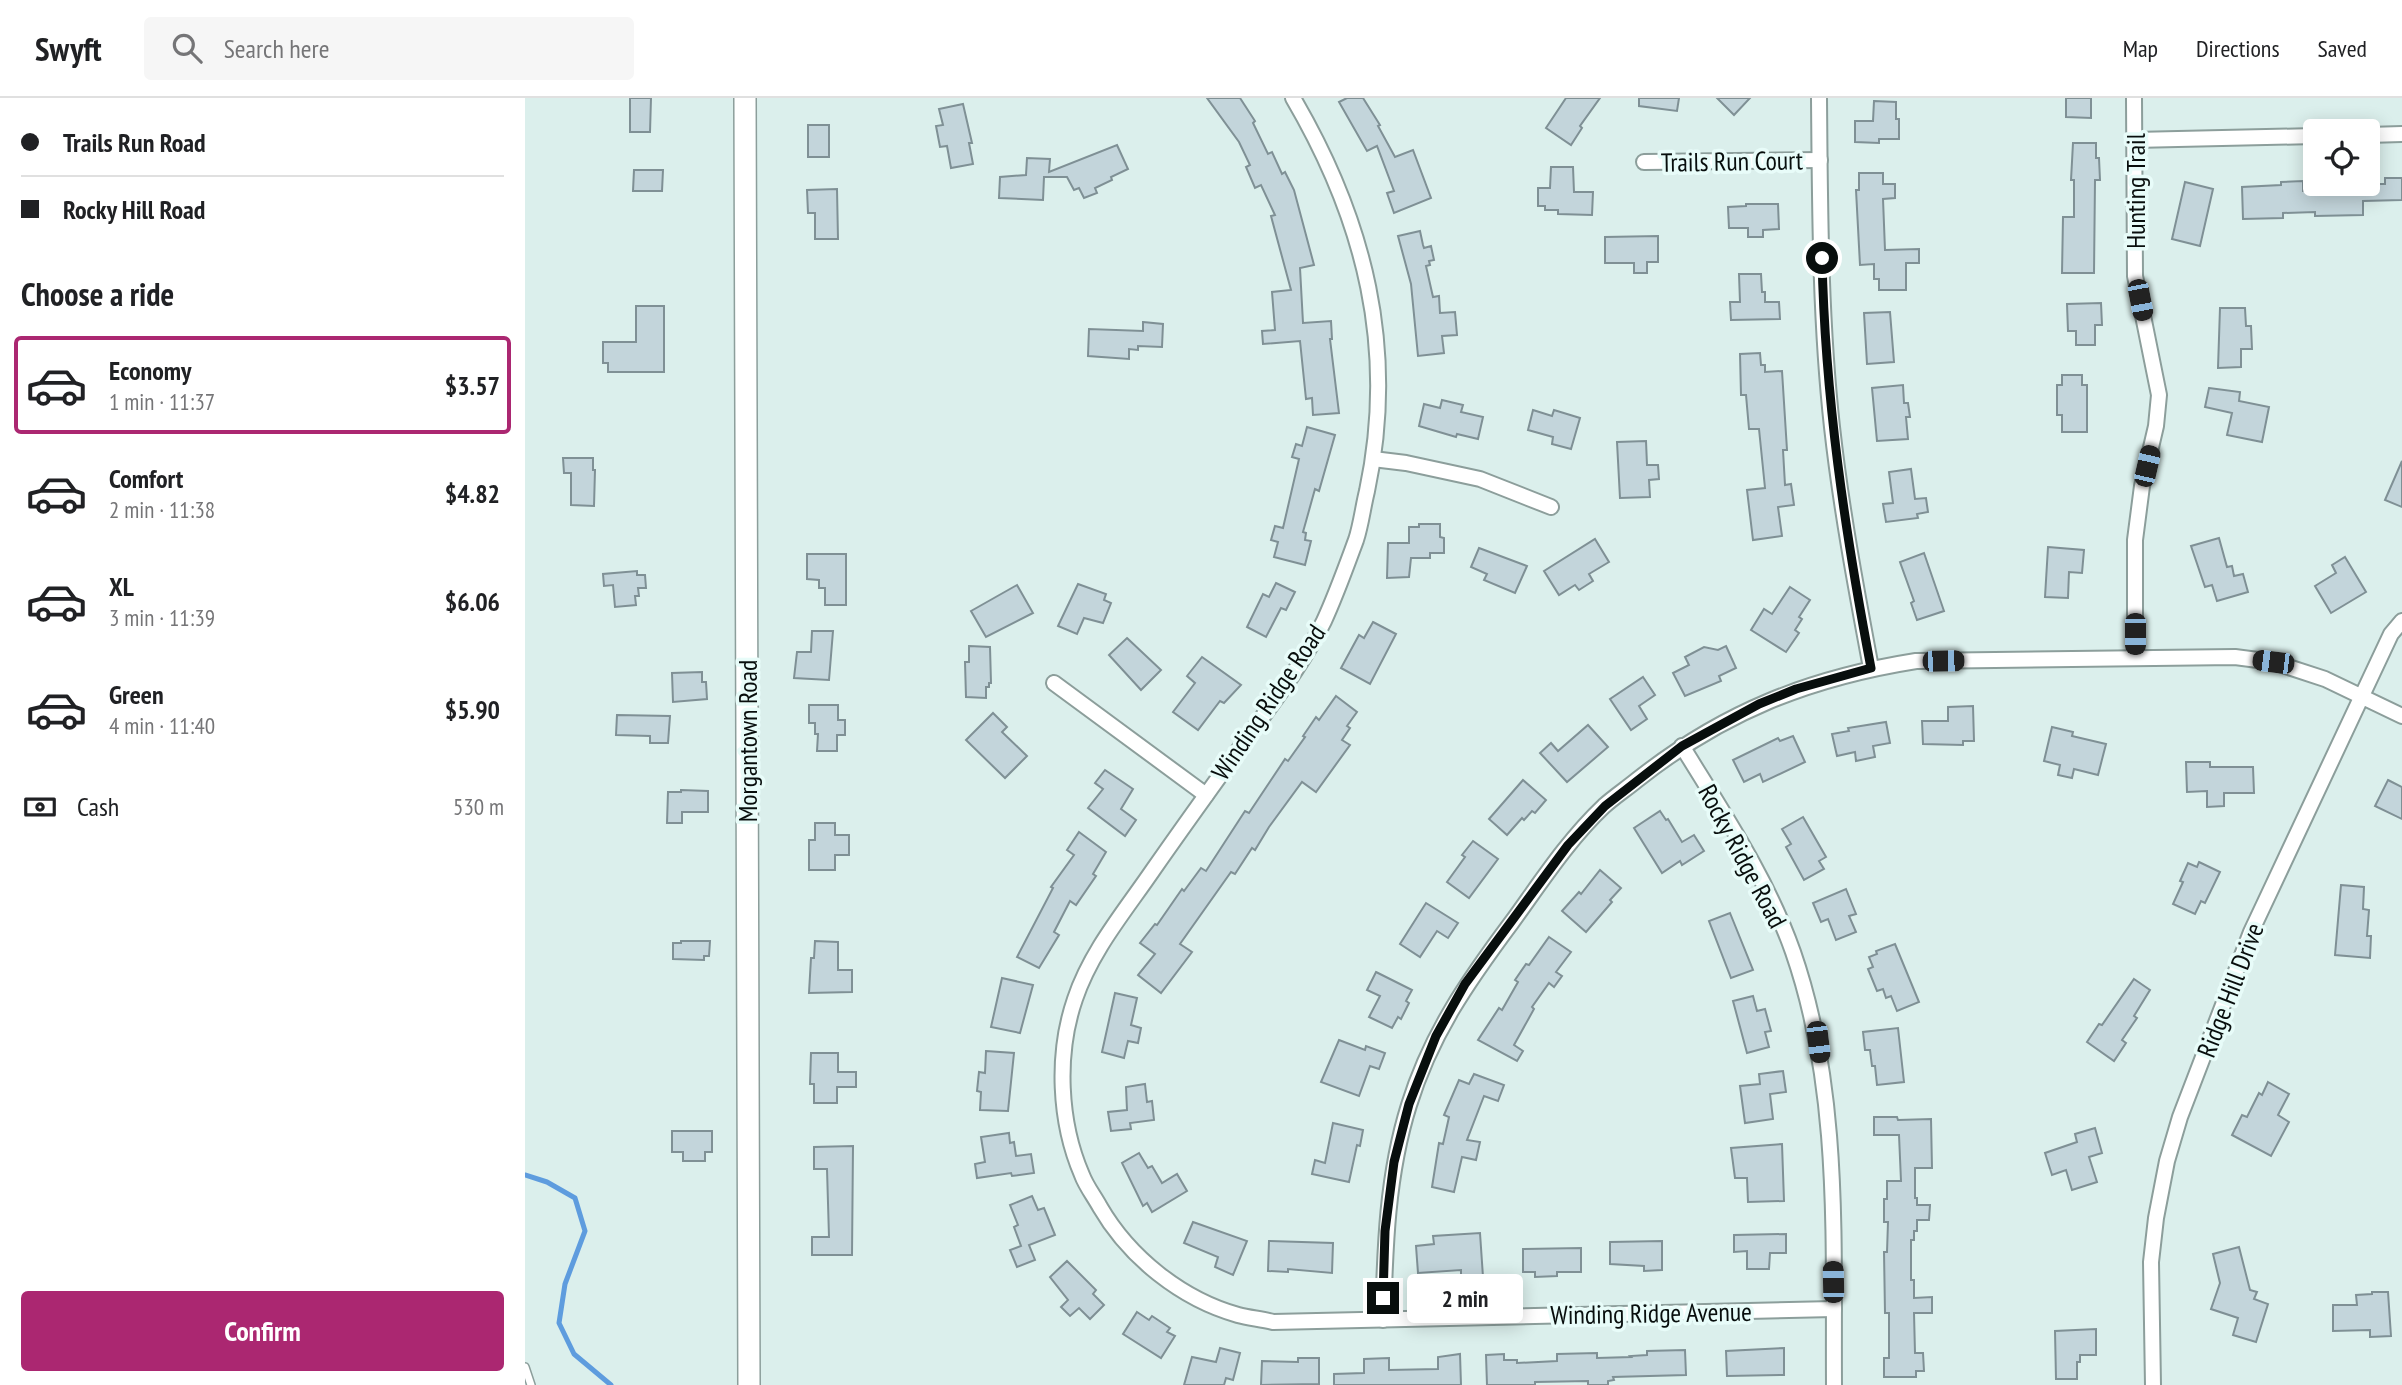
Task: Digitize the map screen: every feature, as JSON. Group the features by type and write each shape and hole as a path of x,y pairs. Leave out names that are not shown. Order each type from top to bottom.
{"main road":[{"name":"Morgantown Road","path":"745,98 749,1385"}],"street":[{"name":"Winding Ridge Road","path":"1146,1265 1111,1226 1082,1175 1065,1118 1062,1073 1064,1043 1075,1000 1092,959 1290,679 1324,621 1357,537 1373,459 1378,393 1375,325 1359,243 1343,196 1319,142 1293,98"},
{"path":"1819,98 1823,307 1832,426 1847,543 1871,668"},
{"name":"Hunting Trail","path":"2134,98 2135,276 2159,395 2156,426 2142,486 2135,540 2135,657"},
{"path":"2380,135 2402,134"},
{"path":"2134,140 2303,136"},
{"name":"Trails Run Court","path":"1644,162 1820,160"},
{"path":"1373,459 1481,479 1551,508"},
{"name":"Ridge Hill Drive","path":"2153,1385 2151,1262 2155,1219 2177,1128 2251,932 2391,634 2402,621"},
{"path":"1383,1320 1385,1231 1394,1162 1409,1104 1436,1036 1465,984 1568,845 1605,806 1682,746 1759,704 1796,689 1871,668 1916,662 2235,657 2273,662 2325,678 2402,716"},
{"path":"1054,683 1206,795"},
{"name":"Rocky Ridge Road","path":"1682,746 1764,883 1793,952 1818,1042 1831,1147 1834,1385"},
{"name":"Winding Ridge Avenue","path":"1146,1265 1189,1294 1237,1315 1273,1322 1833,1310"}],"lane":[{"path":"525,1367 531,1385"}],"building":[{"path":"630,98 651,98 650,132 630,132"},
{"path":"1207,98 1240,98 1255,121 1253,123 1268,154 1272,152 1282,174 1285,172 1294,190 1314,265 1300,268 1303,323 1331,321 1330,339 1339,413 1313,415 1312,398 1306,399 1300,341 1263,344 1262,331 1275,330 1272,292 1291,290 1271,216 1275,215 1261,185 1255,188 1246,167 1250,165 1239,142"},
{"path":"1347,98 1363,98 1395,157 1413,150 1431,198 1394,213 1387,193 1394,191 1377,146 1367,151 1339,102"},
{"path":"1566,98 1600,98 1580,126 1582,128 1571,145 1546,128"},
{"path":"1639,98 1679,98 1677,111 1639,106"},
{"path":"1717,98 1750,98 1734,115"},
{"path":"2066,98 2091,98 2091,118 2066,117"},
{"path":"1874,101 1896,102 1899,139 1879,139 1879,143 1855,142 1855,121 1873,121"},
{"path":"963,104 972,143 969,143 973,164 951,168 947,146 940,147 936,126 943,125 939,109"},
{"path":"808,125 829,125 829,157 808,157"},
{"path":"2073,143 2096,143 2096,158 2099,158 2100,180 2095,180 2094,273 2062,273 2063,217 2074,217 2074,180 2071,180"},
{"path":"1117,145 1128,169 1095,188 1097,193 1084,198 1079,188 1074,190 1067,177 1044,177 1043,200 999,198 1000,177 1026,175 1027,158 1050,159 1049,172"},
{"path":"1551,167 1573,167 1574,192 1593,192 1592,215 1558,214 1558,210 1545,210 1545,206 1538,206 1538,188 1550,188"},
{"path":"634,170 663,170 662,191 633,191"},
{"path":"1859,173 1883,173 1883,184 1895,184 1895,198 1883,199 1885,250 1919,249 1919,263 1906,263 1906,290 1879,290 1879,279 1874,279 1874,264 1860,265 1856,190 1859,190"},
{"path":"2385,178 2402,178 2402,200 2363,201 2363,215 2315,216 2315,212 2283,213 2283,218 2243,219 2242,187 2303,181 2303,196 2380,196 2380,184 2385,184"},
{"path":"2185,182 2213,189 2200,246 2172,239"},
{"path":"837,189 838,239 815,239 815,213 808,213 807,190"},
{"path":"1778,204 1779,229 1763,230 1763,237 1748,237 1748,228 1729,228 1728,207"},
{"path":"1420,231 1424,248 1431,246 1434,260 1429,261 1430,265 1426,266 1433,297 1439,296 1440,313 1455,312 1457,335 1442,336 1444,353 1418,356 1411,284 1398,236"},
{"path":"1658,236 1658,262 1647,262 1647,273 1634,273 1634,263 1605,263 1605,237"},
{"path":"1739,274 1761,274 1765,302 1779,302 1780,319 1731,320 1730,302 1740,302"},
{"path":"2101,303 2102,325 2095,325 2095,345 2076,345 2076,331 2068,331 2067,304"},
{"path":"636,306 664,306 664,372 608,372 608,363 603,363 603,342 636,342"},
{"path":"2220,308 2245,308 2246,326 2251,326 2252,349 2241,349 2241,367 2218,368"},
{"path":"1890,312 1894,362 1867,364 1864,313"},
{"path":"1143,322 1163,324 1162,347 1138,346 1138,350 1129,349 1129,359 1088,356 1089,329 1143,331"},
{"path":"1760,353 1765,372 1782,371 1787,450 1783,450 1785,485 1791,484 1794,505 1778,507 1782,536 1753,540 1747,490 1765,488 1759,429 1749,429 1746,395 1741,395 1740,354"},
{"path":"2062,375 2082,375 2082,385 2087,385 2087,432 2062,432 2062,415 2057,415 2057,385 2062,385"},
{"path":"1903,385 1904,403 1908,403 1910,417 1906,417 1908,439 1877,441 1872,388"},
{"path":"2209,388 2240,392 2239,401 2269,407 2262,442 2227,435 2232,413 2205,407"},
{"path":"1442,400 1463,405 1461,412 1483,417 1478,439 1457,434 1456,437 1419,426 1424,404 1440,408"},
{"path":"1533,410 1552,416 1554,410 1580,418 1571,449 1552,444 1553,437 1528,430"},
{"path":"1307,427 1335,435 1319,491 1315,489 1303,532 1306,533 1305,540 1311,541 1305,565 1274,557 1278,542 1271,540 1275,526 1283,528 1299,459 1292,457 1296,444 1302,446"},
{"path":"1646,441 1647,465 1658,465 1659,479 1649,480 1650,497 1620,498 1617,442"},
{"path":"563,458 593,458 594,506 571,505 571,473 564,473"},
{"path":"2402,461 2402,507 2385,500"},
{"path":"1911,469 1915,499 1926,498 1928,512 1917,514 1918,518 1886,522 1883,504 1893,503 1889,472"},
{"path":"1419,524 1440,524 1444,553 1430,553 1430,558 1411,558 1409,577 1387,578 1388,543 1409,543 1409,527 1419,527"},
{"path":"2219,538 2227,567 2232,566 2234,576 2243,574 2248,592 2217,601 2212,585 2205,587 2191,546"},
{"path":"1595,539 1609,562 1589,574 1593,581 1579,590 1575,585 1559,595 1544,571"},
{"path":"2048,547 2084,550 2082,573 2069,572 2068,598 2045,597"},
{"path":"1479,548 1527,566 1515,593 1484,580 1487,574 1471,567"},
{"path":"1924,553 1944,611 1917,620 1911,603 1914,601 1900,562"},
{"path":"807,554 846,554 846,605 825,605 825,588 819,588 819,580 807,579"},
{"path":"2345,557 2366,592 2331,613 2315,586 2336,573 2332,565"},
{"path":"637,571 637,575 645,575 646,588 638,588 636,605 615,607 613,585 604,586 603,574"},
{"path":"1276,583 1295,592 1286,610 1281,608 1266,637 1247,627 1263,594 1269,597"},
{"path":"1078,584 1106,594 1104,600 1111,603 1103,623 1084,618 1077,634 1058,626"},
{"path":"1017,585 1033,613 986,637 971,611"},
{"path":"1790,587 1810,600 1799,617 1802,619 1795,630 1799,633 1786,652 1751,630 1764,609 1772,614"},
{"path":"1373,622 1396,634 1370,684 1341,668 1359,635 1364,638"},
{"path":"812,631 833,631 829,680 794,678 797,652 811,652"},
{"path":"1127,638 1161,670 1141,690 1109,655"},
{"path":"969,646 990,647 991,683 986,687 986,698 966,697 965,662 969,662"},
{"path":"1726,646 1736,668 1719,676 1721,681 1685,696 1673,673 1689,665 1685,657 1704,647 1718,650"},
{"path":"1202,657 1241,685 1224,703 1220,701 1198,730 1173,712 1195,683 1187,676"},
{"path":"702,672 702,682 706,682 707,699 673,702 672,673"},
{"path":"1643,677 1655,695 1639,706 1647,719 1631,730 1610,699"},
{"path":"1336,696 1357,712 1347,726 1350,728 1342,740 1350,745 1316,792 1302,782 1255,850 1252,848 1235,874 1231,872 1180,944 1192,952 1161,993 1138,975 1155,954 1140,943 1201,868 1206,871 1245,811 1249,813 1285,759 1288,761 1305,737 1303,736 1316,717 1319,720"},
{"path":"809,705 838,705 838,720 845,720 845,735 837,735 837,751 817,751 818,734 815,734 815,723 809,723"},
{"path":"1973,706 1974,741 1963,741 1963,745 1923,744 1922,721 1948,721 1948,707"},
{"path":"993,713 1007,727 1002,732 1027,756 1005,778 966,740"},
{"path":"617,715 670,716 668,743 650,743 650,736 616,735"},
{"path":"1886,722 1890,743 1873,746 1875,757 1856,761 1855,752 1837,756 1832,734 1849,731 1848,728"},
{"path":"1588,725 1608,747 1567,782 1540,753 1551,743 1558,751"},
{"path":"2052,727 2073,732 2072,736 2106,744 2098,775 2074,769 2072,778 2058,775 2060,765 2044,761"},
{"path":"1793,736 1805,762 1763,782 1760,774 1744,782 1733,760 1778,738 1780,741"},
{"path":"2186,762 2210,762 2210,767 2253,767 2254,793 2224,793 2224,806 2207,807 2207,791 2187,792"},
{"path":"1105,770 1133,789 1121,809 1136,820 1125,836 1088,808 1103,789 1095,783"},
{"path":"1523,780 1546,800 1535,813 1532,811 1524,820 1522,818 1507,835 1489,819"},
{"path":"2388,780 2402,787 2402,819 2375,806"},
{"path":"708,791 708,812 682,812 682,823 667,823 668,792"},
{"path":"1660,811 1682,842 1694,835 1704,851 1682,865 1680,861 1662,873 1634,828"},
{"path":"1803,817 1826,857 1819,861 1824,869 1804,880 1786,847 1791,844 1782,829"},
{"path":"815,823 835,823 835,835 849,835 849,855 835,855 835,870 809,870 809,840 815,840"},
{"path":"1079,832 1106,852 1093,874 1096,876 1076,905 1070,901 1054,932 1059,935 1039,968 1017,957 1053,888 1051,887 1074,855 1067,850"},
{"path":"1473,841 1498,859 1469,898 1447,882"},
{"path":"2199,862 2220,872 2205,903 2201,901 2195,914 2173,904 2188,863 2197,867"},
{"path":"1600,870 1621,888 1586,932 1562,911 1579,892 1581,894"},
{"path":"2341,885 2364,887 2363,909 2369,910 2367,936 2371,936 2370,958 2335,955"},
{"path":"1846,889 1856,914 1849,916 1856,932 1836,940 1828,919 1821,922 1813,903"},
{"path":"1426,903 1458,923 1448,938 1437,931 1420,957 1400,944"},
{"path":"1730,913 1753,970 1731,978 1709,921"},
{"path":"1549,937 1571,952 1556,972 1562,976 1554,987 1549,983 1532,1007 1534,1009 1514,1045 1523,1051 1517,1061 1478,1040 1499,1008 1502,1010 1518,982 1515,980 1526,964 1529,965"},
{"path":"710,941 709,956 704,956 704,960 673,959 673,943"},
{"path":"815,941 838,942 838,970 852,970 852,992 809,993"},
{"path":"1895,944 1919,1002 1897,1011 1891,996 1886,998 1883,989 1877,991 1868,969 1873,967 1869,957 1877,954 1876,951"},
{"path":"1376,972 1412,990 1401,1019 1398,1017 1392,1028 1369,1017 1380,996 1367,990"},
{"path":"1002,978 1033,985 1020,1033 991,1027"},
{"path":"2134,979 2150,990 2134,1016 2137,1018 2122,1040 2126,1043 2114,1061 2087,1042"},
{"path":"1115,993 1137,998 1131,1025 1141,1028 1138,1043 1128,1041 1124,1058 1102,1052"},
{"path":"1753,996 1757,1011 1765,1009 1771,1031 1765,1032 1769,1047 1747,1053 1733,1001"},
{"path":"1898,1028 1904,1082 1877,1085 1875,1066 1872,1066 1870,1050 1865,1050 1863,1032"},
{"path":"1339,1040 1365,1050 1366,1046 1385,1053 1379,1069 1370,1066 1359,1096 1321,1082"},
{"path":"986,1051 1014,1053 1008,1111 980,1110 981,1092 977,1091 979,1072 985,1073"},
{"path":"811,1053 838,1053 838,1072 856,1072 856,1087 837,1087 837,1103 814,1103 814,1084 810,1084"},
{"path":"1783,1071 1786,1092 1770,1094 1773,1119 1745,1123 1740,1086 1760,1084 1759,1074"},
{"path":"1474,1074 1504,1085 1498,1101 1484,1096 1467,1140 1480,1142 1476,1160 1462,1157 1454,1192 1432,1187 1439,1143 1443,1144 1449,1117 1444,1115 1459,1080 1469,1084"},
{"path":"2268,1082 2289,1094 2278,1115 2289,1122 2271,1156 2232,1135 2242,1115 2247,1117"},
{"path":"1145,1084 1147,1102 1152,1101 1154,1120 1130,1123 1131,1129 1111,1131 1108,1112 1127,1110 1126,1087"},
{"path":"1874,1117 1897,1117 1898,1120 1931,1119 1932,1168 1915,1168 1917,1205 1930,1205 1929,1220 1917,1220 1917,1231 1914,1231 1914,1240 1911,1240 1911,1280 1914,1280 1914,1298 1932,1297 1932,1313 1914,1313 1915,1353 1923,1353 1924,1371 1916,1371 1916,1377 1884,1377 1884,1358 1889,1358 1889,1313 1885,1313 1884,1252 1887,1252 1888,1222 1884,1222 1884,1199 1887,1199 1887,1181 1901,1181 1899,1135 1874,1135"},
{"path":"1333,1123 1363,1130 1349,1182 1312,1174 1315,1160 1325,1163"},
{"path":"2095,1128 2102,1153 2089,1157 2097,1182 2072,1190 2066,1170 2052,1175 2045,1153 2077,1142 2075,1134"},
{"path":"672,1131 712,1131 712,1152 705,1152 705,1161 683,1161 683,1152 672,1152"},
{"path":"1009,1133 1010,1143 1014,1142 1016,1156 1031,1154 1034,1173 977,1178 975,1164 985,1162 981,1137"},
{"path":"1782,1144 1784,1201 1748,1202 1747,1178 1735,1178 1731,1148"},
{"path":"853,1146 852,1255 812,1255 812,1237 829,1237 827,1169 814,1169 814,1147"},
{"path":"1139,1153 1148,1168 1152,1166 1162,1183 1177,1174 1187,1191 1152,1212 1147,1203 1143,1206 1122,1163"},
{"path":"1032,1196 1038,1210 1044,1208 1055,1235 1029,1245 1035,1260 1017,1267 1010,1250 1021,1246 1014,1227 1018,1225 1010,1205"},
{"path":"1193,1222 1247,1241 1233,1275 1215,1267 1218,1257 1184,1243"},
{"path":"1480,1233 1483,1277 1461,1278 1461,1270 1418,1273 1416,1246 1434,1244 1433,1236"},
{"path":"1786,1234 1786,1253 1770,1253 1769,1269 1747,1269 1747,1251 1734,1252 1734,1235"},
{"path":"1269,1241 1333,1243 1332,1273 1288,1269 1288,1272 1268,1271"},
{"path":"1662,1241 1662,1270 1644,1271 1644,1266 1610,1264 1610,1242"},
{"path":"2239,1247 2250,1290 2257,1292 2254,1299 2268,1304 2256,1342 2233,1335 2238,1318 2211,1309 2220,1283 2213,1254"},
{"path":"1581,1248 1581,1272 1557,1272 1557,1276 1535,1277 1535,1272 1523,1272 1523,1249"},
{"path":"1067,1261 1096,1290 1093,1294 1104,1305 1090,1319 1079,1308 1070,1316 1061,1307 1068,1300 1050,1277"},
{"path":"2388,1292 2391,1336 2370,1337 2370,1330 2333,1331 2333,1305 2357,1305 2356,1295"},
{"path":"1137,1312 1149,1320 1152,1316 1170,1328 1167,1332 1175,1336 1161,1358 1123,1334"},
{"path":"2096,1329 2096,1355 2080,1355 2080,1362 2077,1362 2077,1379 2056,1379 2055,1331"},
{"path":"1220,1348 1240,1353 1233,1380 1226,1378 1224,1385 1184,1385 1192,1357 1216,1362"},
{"path":"1784,1348 1784,1375 1727,1376 1726,1351"},
{"path":"1685,1350 1686,1375 1613,1377 1614,1380 1608,1381 1608,1385 1588,1385 1588,1381 1487,1385 1486,1355 1504,1354 1504,1360 1517,1360 1517,1363 1557,1361 1557,1354 1597,1353 1597,1358 1631,1357 1647,1355 1647,1351"},
{"path":"1460,1354 1461,1385 1334,1385 1334,1374 1364,1373 1364,1359 1389,1358 1389,1370 1438,1369 1438,1357"},
{"path":"1298,1358 1319,1358 1319,1384 1261,1385 1262,1361 1298,1362"}],"waterway":[{"path":"525,1175 547,1182 575,1198 585,1231 565,1284 559,1323 574,1354 611,1385"}],"route":[{"path":"1383,1298 1385,1231 1394,1162 1409,1104 1436,1036 1465,984 1568,845 1605,806 1682,746 1759,704 1796,689 1871,668 1847,543 1832,426 1822,258"}]}
